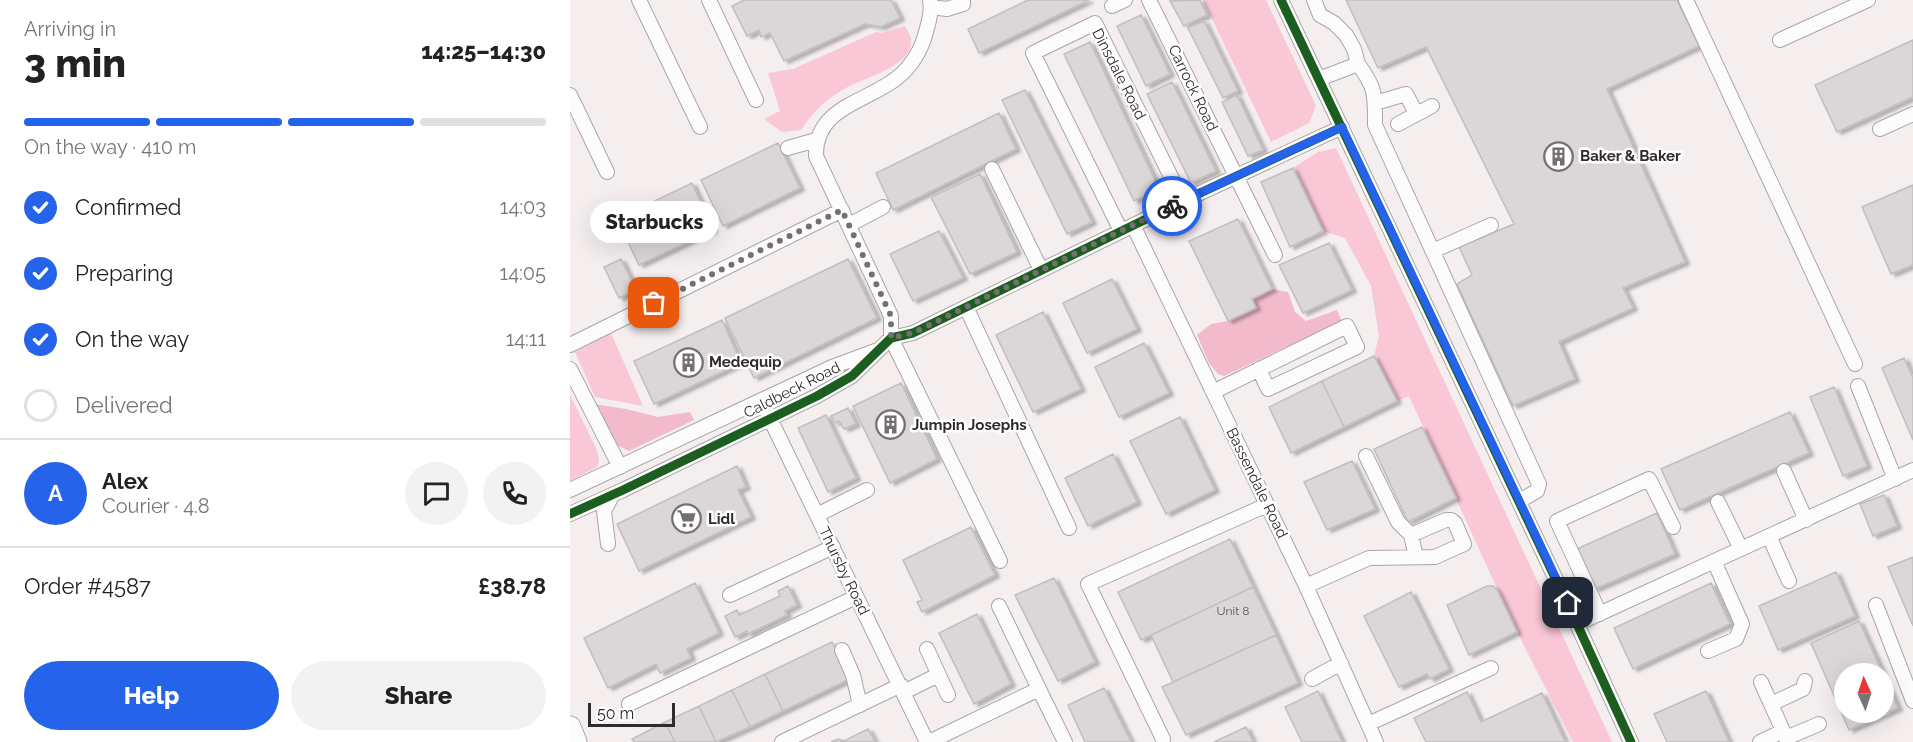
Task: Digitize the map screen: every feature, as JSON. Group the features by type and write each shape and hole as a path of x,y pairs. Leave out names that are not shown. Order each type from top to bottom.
{"highway":[{"path":"570,726 576,742"}],"street":[{"path":"639,0 700,127"},
{"path":"709,0 756,100"},
{"path":"963,0 963,4 947,9 931,4 924,40 915,58 899,77 841,110 823,126 816,140 816,156 891,316 891,338 1000,561"},
{"name":"Carrock Road","path":"1149,0 1275,255"},
{"path":"1281,0 1631,742"},
{"path":"1314,0 1320,15 1334,23 1346,35 1354,49 1358,64 1370,80 1375,92 1375,125 1539,484 1537,491 1519,501"},
{"path":"1686,0 1855,364"},
{"path":"1780,39 1868,0"},
{"name":"Dinsdale Road","path":"1127,228 1033,53 1095,23 1183,201"},
{"path":"1319,79 1358,64"},
{"path":"1375,103 1406,93 1416,113"},
{"path":"570,95 607,172"},
{"path":"1398,124 1432,106"},
{"path":"1880,129 1913,114"},
{"name":"Caldbeck Road","path":"570,514 770,419 852,376 891,338 913,333 1183,201 1342,127"},
{"path":"788,148 816,140"},
{"path":"992,169 1041,270"},
{"path":"849,225 883,207"},
{"path":"570,345 842,210"},
{"path":"1433,251 1491,225"},
{"name":"Bassendale Road","path":"1127,228 1213,392 1306,586 1376,742"},
{"path":"966,307 1070,528"},
{"path":"1213,392 1259,369 1347,326 1357,347 1268,389 1259,369"},
{"name":"Caldbeck Road","path":"570,490 832,367 879,349"},
{"path":"570,369 620,467 633,475 674,456 694,456"},
{"path":"1858,386 1895,479"},
{"name":"Thursby Road","path":"761,400 928,742"},
{"path":"1366,456 1398,522 1411,535 1416,557"},
{"path":"1577,624 1913,470"},
{"path":"1784,471 1806,520"},
{"path":"1600,614 1557,521 1649,478 1673,527"},
{"path":"817,515 867,490"},
{"path":"608,544 604,511 612,496"},
{"path":"1718,502 1741,549"},
{"path":"1163,739 1088,584 1267,505"},
{"path":"1306,586 1369,558 1435,557 1464,544 1455,523 1451,520 1411,535"},
{"path":"1769,536 1789,581"},
{"path":"730,595 832,547"},
{"path":"1708,651 1736,639 1742,624 1714,561"},
{"path":"630,704 856,597"},
{"path":"1876,605 1913,701"},
{"path":"999,606 1065,742"},
{"path":"927,649 948,695"},
{"path":"842,650 853,675 860,705"},
{"path":"1311,679 1341,663"},
{"path":"1368,724 1491,668"},
{"path":"782,742 860,705 938,675"},
{"path":"1771,704 1803,689 1805,681"},
{"path":"1761,682 1786,737"},
{"path":"928,742 1039,689"},
{"path":"1760,742 1786,737 1819,724"}],"shaded area":[{"path":"1203,0 1266,0 1316,106 1309,123 1271,142"},
{"path":"905,26 911,39 910,49 904,57 896,64 844,89 825,102 801,130 782,132 764,119 780,111 768,73 793,69 876,32 882,33"},
{"path":"1336,148 1612,742 1573,742 1517,632 1409,396 1397,401 1374,356 1379,336 1371,286 1345,238 1323,231 1293,168 1318,152"},
{"path":"1272,289 1288,292 1295,312 1306,321 1337,310 1342,321 1224,376 1218,374 1209,363 1197,335 1211,324 1228,321 1255,308 1252,299"},
{"path":"611,333 643,406 595,397 575,352"},
{"path":"570,395 597,450 599,460 597,467 570,481"},
{"path":"594,404 658,417 690,412 694,420 629,451 613,443"}],"building":[{"path":"744,0 891,0 900,18 881,27 865,24 784,61 770,33 761,37 759,30 747,36 732,6"},
{"path":"1028,0 1089,0 979,53 968,29"},
{"path":"1200,0 1207,15 1184,26 1170,1"},
{"name":"Baker & Baker","path":"1346,0 1677,0 1699,46 1607,89 1685,262 1623,288 1633,308 1559,342 1575,379 1513,406 1457,284 1472,275 1459,247 1514,224 1426,47 1378,68"},
{"path":"1141,15 1170,74 1146,86 1117,26"},
{"path":"1204,21 1238,91 1223,98 1188,28"},
{"path":"1913,40 1913,97 1837,132 1815,85"},
{"path":"1090,42 1159,189 1134,201 1064,54"},
{"path":"1172,82 1216,171 1191,183 1147,94"},
{"path":"1025,90 1092,222 1067,234 1002,100"},
{"path":"1237,95 1263,150 1248,156 1222,102"},
{"path":"999,113 1016,149 893,210 876,173"},
{"path":"778,143 800,188 723,226 701,180"},
{"path":"1293,168 1323,231 1290,247 1261,182"},
{"path":"980,174 1017,252 970,274 931,197"},
{"path":"692,183 713,230 639,265 617,219"},
{"path":"1913,185 1913,265 1891,274 1862,207"},
{"path":"1238,219 1272,289 1252,299 1256,308 1228,321 1189,241"},
{"path":"939,231 963,278 913,301 890,254"},
{"path":"1329,243 1352,290 1303,313 1279,265"},
{"path":"621,259 636,290 619,298 604,267"},
{"path":"848,259 877,318 754,378 725,318"},
{"path":"1112,279 1137,329 1087,353 1063,303"},
{"path":"1043,312 1081,389 1033,412 996,335"},
{"name":"Medequip","path":"722,320 741,363 654,404 634,361"},
{"path":"1144,343 1169,393 1119,417 1095,367"},
{"path":"1374,356 1397,401 1344,427 1322,381"},
{"path":"1904,358 1913,378 1913,440 1882,368"},
{"path":"1322,381 1344,427 1291,453 1269,407"},
{"name":"Jumpin Josephs","path":"901,383 937,459 890,483 853,406"},
{"path":"1834,387 1867,466 1843,476 1810,397"},
{"path":"848,408 856,424 844,429 839,421 835,423 831,416"},
{"path":"1790,412 1809,453 1680,510 1661,469"},
{"path":"826,415 856,478 828,492 798,428"},
{"path":"1180,417 1215,490 1166,514 1130,441"},
{"path":"1422,427 1456,498 1408,522 1374,449"},
{"path":"1113,454 1137,502 1088,526 1065,478"},
{"path":"1352,461 1375,509 1327,530 1304,482"},
{"name":"Lidl","path":"737,466 746,487 738,490 751,517 639,571 617,524"},
{"path":"1884,495 1897,526 1873,536 1860,504"},
{"path":"1657,513 1675,554 1595,589 1577,549"},
{"path":"971,527 995,575 922,612 917,602 922,600 903,560"},
{"path":"1230,539 1253,587 1141,640 1118,592"},
{"path":"1913,557 1913,626 1888,567"},
{"path":"1836,572 1855,616 1778,650 1759,606"},
{"path":"1054,578 1095,662 1058,681 1015,595"},
{"path":"695,583 719,633 687,649 691,658 660,673 656,664 608,688 584,638"},
{"path":"1711,583 1730,624 1633,669 1614,628"},
{"path":"788,586 797,605 785,611 787,615 748,634 747,631 735,637 725,616 737,610 739,615 780,596 778,591"},
{"path":"1487,586 1493,586 1497,590 1517,632 1469,655 1447,605"},
{"path":"1253,587 1276,635 1173,682 1151,635"},
{"path":"1411,592 1449,669 1430,679 1427,674 1399,687 1364,616"},
{"path":"977,614 1011,684 974,704 939,633"},
{"path":"1859,621 1878,663 1834,663 1834,696 1811,643"},
{"path":"1276,635 1298,683 1186,735 1162,687"},
{"path":"832,642 850,679 783,711 765,674"},
{"path":"765,674 783,711 750,727 732,690"},
{"path":"1104,688 1131,742 1085,742 1068,705"},
{"path":"732,690 750,727 716,742 699,706"},
{"path":"1318,691 1342,742 1302,742 1285,707"},
{"path":"1706,691 1729,742 1667,742 1654,714"},
{"path":"1467,692 1481,722 1542,693 1565,742 1426,742 1414,718"},
{"path":"699,706 716,742 675,742 665,722"},
{"path":"665,722 675,742 634,742 632,739"},
{"path":"1846,723 1865,723 1849,730"},
{"path":"1246,727 1253,742 1214,742"},
{"path":"868,729 875,742 831,742 838,739 844,741"}],"cycle path":[{"path":"1281,0 1631,742"},
{"path":"570,514 817,396 852,376 891,338 913,333 1183,201 1342,127"}],"way so far":[{"path":"654,303 842,210 891,316 891,338 913,333 1172,206"}],"place":[{"name":"Baker & Baker","path":"1559,156"},
{"name":"Starbucks","path":"654,303"},
{"name":"Medequip","path":"688,362"},
{"name":"Jumpin Josephs","path":"891,425"},
{"name":"Lidl","path":"687,519"}],"route":[{"path":"1172,206 1342,127 1568,603"}]}
